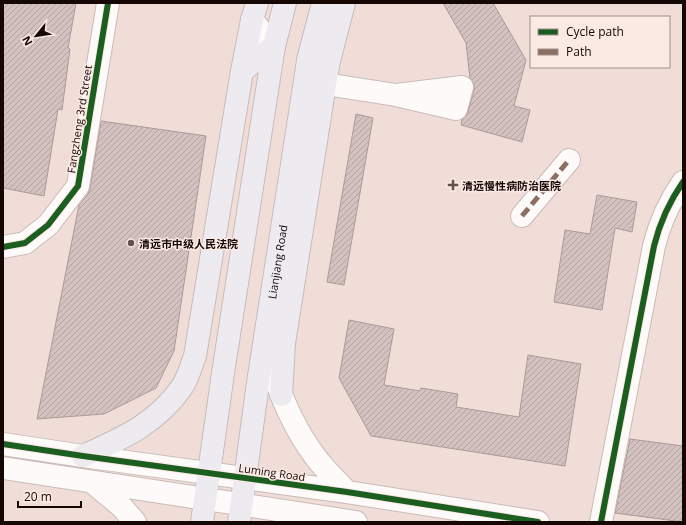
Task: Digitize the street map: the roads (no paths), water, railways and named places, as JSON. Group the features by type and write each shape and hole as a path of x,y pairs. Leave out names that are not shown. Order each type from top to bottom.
{"main road":[{"path":"202,522 233,305 274,46 285,3"},
{"name":"Lianjiang Road","path":"241,513 264,343 315,83 308,60 323,3"},
{"path":"281,395 284,342 315,83 329,61 344,3"},
{"path":"83,456 125,438 147,424 166,407 183,386 195,356 242,71 254,11"},
{"path":"242,71 274,46"},
{"path":"204,301 233,305"}],"street":[{"name":"Fangzheng 3rd Street","path":"3,247 25,243 48,226 78,186 108,3"},
{"path":"254,11 274,46"},
{"path":"315,83 396,95"},
{"path":"522,216 569,160"},
{"path":"601,522 654,246 659,226 665,212 672,197 683,182"},
{"path":"264,343 281,395 297,429 314,455 347,492"},
{"name":"Luming Road","path":"3,444 347,492 538,522"},
{"path":"3,468 205,499 241,513 356,522"},
{"path":"91,481 121,506 135,522"}],"place":[{"name":"清远慢性病防治医院","path":"453,185"},
{"name":"清远市中级人民法院","path":"131,243"}]}
